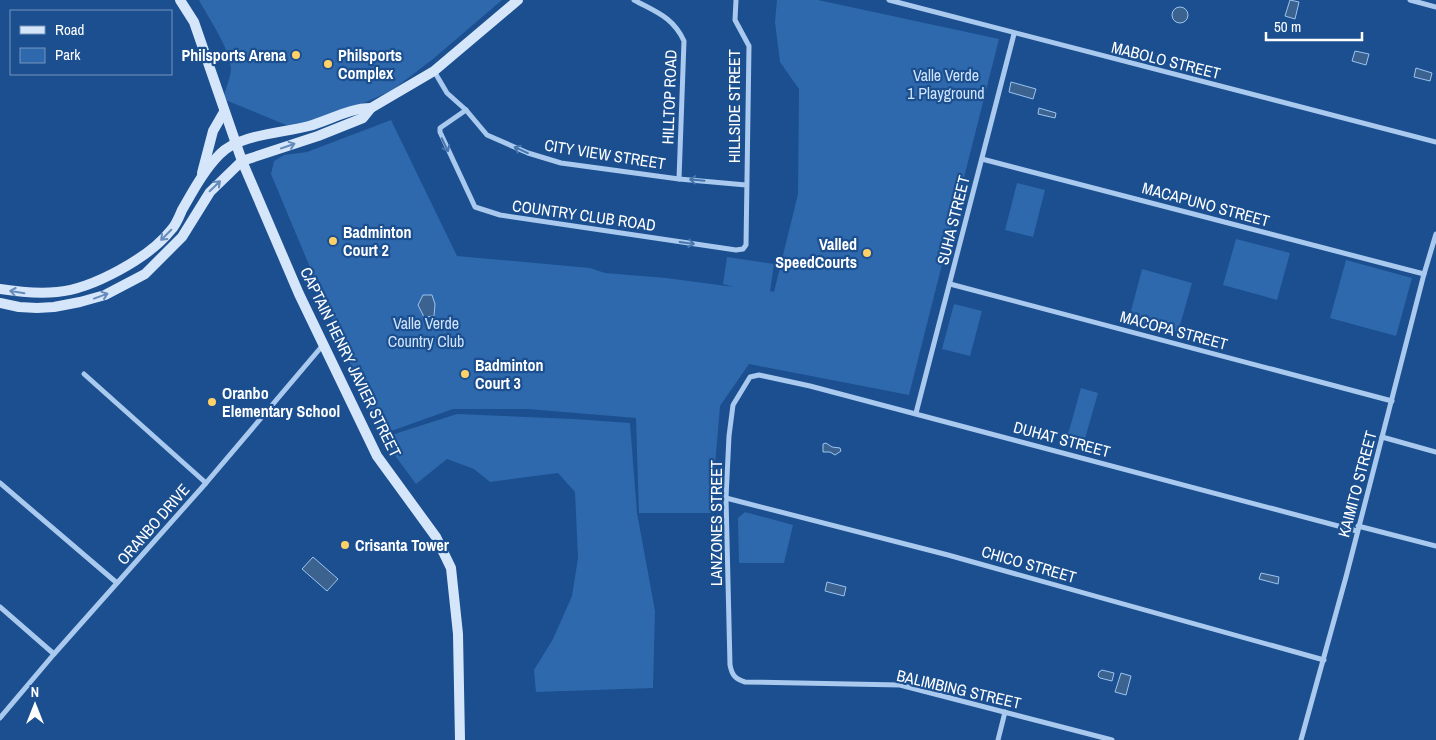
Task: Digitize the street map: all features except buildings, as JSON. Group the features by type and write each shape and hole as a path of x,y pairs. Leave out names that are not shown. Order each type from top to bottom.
{"street":[{"name":"CAPTAIN HENRY JAVIER STREET","path":"180,0 194,22 242,162 323,345 377,456 436,536 451,568 458,634 460,740"},
{"path":"0,303 36,308 80,302 105,295 145,274 182,237 210,192 242,162 318,136 362,118 371,108 434,71 518,0"},
{"name":"HILLTOP ROAD","path":"634,0 670,20 684,41 679,179"},
{"name":"HILLSIDE STREET","path":"736,0 735,20 749,46 746,184"},
{"name":"MABOLO STREET","path":"889,0 1014,34 1436,142"},
{"path":"1410,0 1436,7"},
{"name":"SUHA STREET","path":"916,413 1014,34"},
{"name":"CITY VIEW STREET","path":"434,71 447,93 466,110 487,135 528,153 560,162 679,179 746,184"},
{"path":"0,289 26,293 58,292 96,282 141,258 171,230 200,178 221,153 235,144 316,124 359,108 371,108"},
{"name":"COUNTRY CLUB ROAD","path":"466,110 440,128 441,136 475,207 500,215 717,247 743,249 746,245 746,184"},
{"path":"200,178 213,131 224,112"},
{"name":"MACAPUNO STREET","path":"982,159 1424,274"},
{"name":"KAIMITO STREET","path":"1302,740 1436,234"},
{"name":"MACOPA STREET","path":"950,284 1392,401"},
{"name":"ORANBO DRIVE","path":"0,718 54,654 206,483 323,345"},
{"path":"84,374 206,483"},
{"name":"DUHAT STREET","path":"759,375 810,386 1358,528 1436,546"},
{"name":"LANZONES STREET","path":"737,680 732,675 730,665 726,498 729,436 733,405 750,377 759,375"},
{"path":"1382,437 1436,452"},
{"path":"0,483 117,584"},
{"name":"CHICO STREET","path":"726,498 948,555 1324,660"},
{"path":"0,606 54,654"},
{"name":"BALIMBING STREET","path":"737,680 755,683 900,685 1112,740"},
{"path":"998,740 1005,712"}],"green space":[{"name":"Philsports Complex","path":"199,0 502,0 433,59 391,91 357,106 291,127 223,99 231,72 227,51"},
{"path":"777,0 818,0 999,39 909,395 749,364 720,406 711,513 639,513 636,418 528,409 453,409 380,435 271,174 274,161 284,155 307,152 391,120 457,256 590,268 605,273 666,278 734,287 723,284 727,257 774,264 770,291 774,292 798,194 799,89 780,62 775,22"},
{"path":"1017,183 1045,190 1033,237 1005,230"},
{"path":"1236,239 1290,253 1277,300 1223,285"},
{"path":"1346,260 1412,278 1396,336 1330,318"},
{"path":"1142,269 1192,283 1178,332 1129,319"},
{"path":"954,304 982,311 970,356 942,349"},
{"path":"1081,388 1098,393 1084,442 1067,438"},
{"path":"457,414 630,423 637,513 655,611 653,688 536,692 534,670 553,639 572,596 578,558 575,492 558,473 490,482 474,469 447,459 416,484 382,438"},
{"path":"745,512 793,525 784,563 739,563 738,518"}],"shaded area":[{"path":"1290,0 1299,2 1295,19 1285,16"},
{"path":"1180,7 1186,9 1188,15 1186,21 1180,23 1174,21 1172,15 1174,9"},
{"path":"1355,51 1369,54 1366,65 1352,61"},
{"path":"1416,68 1432,73 1430,81 1414,77"},
{"path":"1011,82 1036,89 1033,99 1009,92"},
{"path":"1039,108 1056,113 1055,118 1038,114"},
{"path":"423,295 432,295 435,304 434,316 424,317 418,305"},
{"path":"826,443 832,447 840,448 841,451 835,455 830,452 823,452 823,444"},
{"path":"313,557 338,579 327,591 302,569"},
{"path":"1261,573 1279,577 1278,584 1259,579"},
{"path":"827,582 846,587 844,596 825,591"},
{"path":"1102,670 1114,673 1112,681 1098,676"},
{"path":"1121,673 1131,676 1126,695 1115,692"}],"place":[{"name":"Philsports Arena","path":"296,55"},
{"name":"Philsports Complex","path":"328,64"},
{"name":"Badminton Court 2","path":"333,241"},
{"name":"Valled SpeedCourts","path":"867,253"},
{"name":"Badminton Court 3","path":"465,374"},
{"name":"Oranbo Elementary School","path":"212,402"},
{"name":"Crisanta Tower","path":"345,545"}],"park label":[{"name":"Valle Verde 1 Playground","path":"946,84"},
{"name":"Valle Verde Country Club","path":"426,332"}]}
